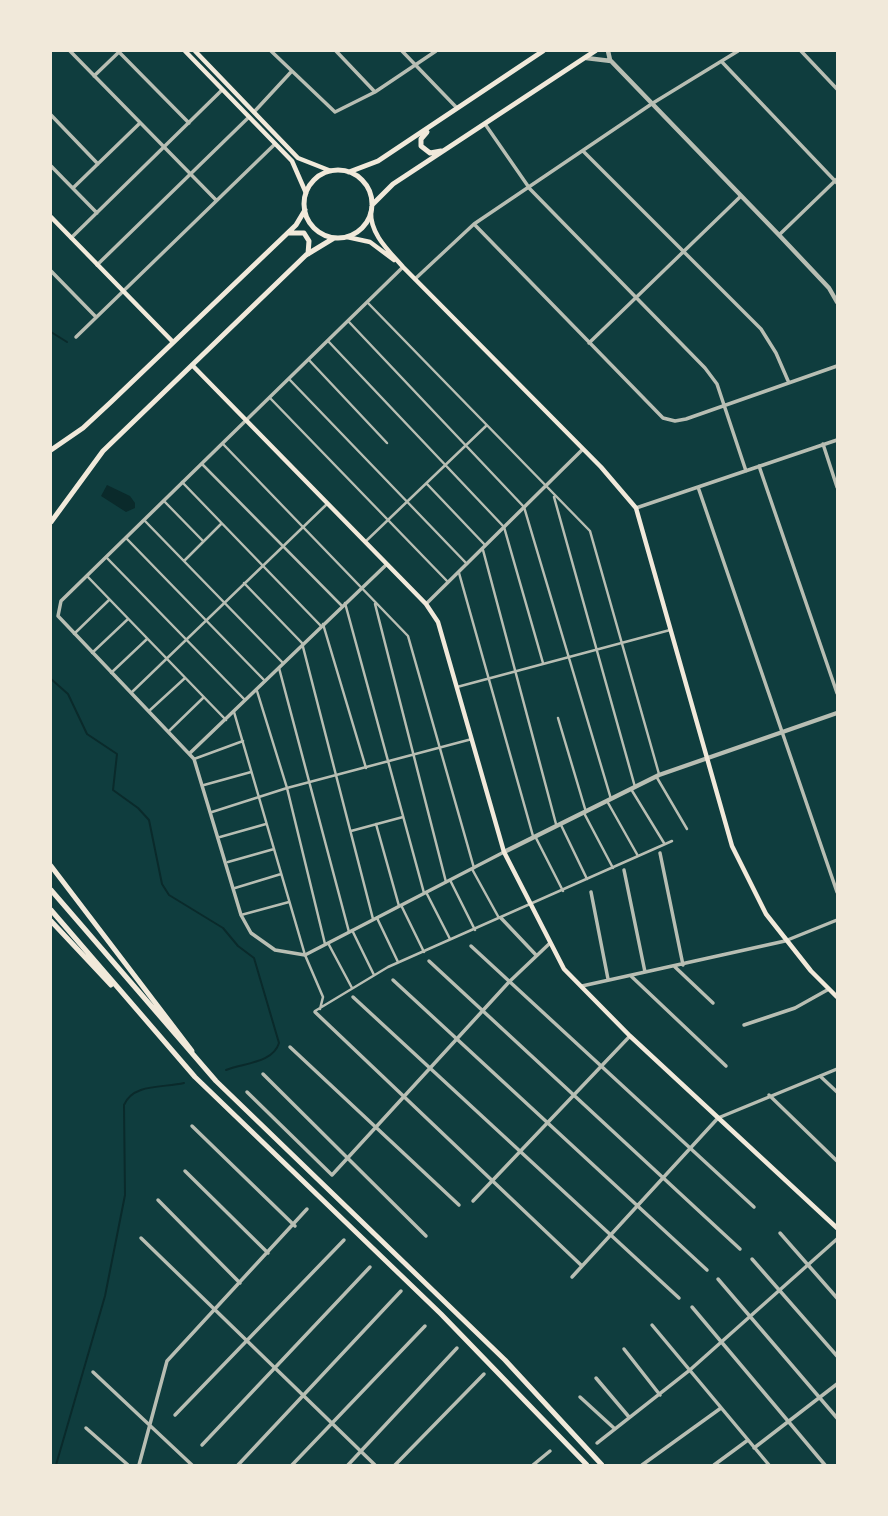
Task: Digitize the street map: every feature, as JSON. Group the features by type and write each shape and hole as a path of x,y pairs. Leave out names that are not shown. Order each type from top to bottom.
{"main road":[{"path":"185,51 223,90 298,158 331,171 349,172 378,161 543,51"},
{"path":"195,51 299,172 306,192 305,210 318,232 334,238 346,237 370,242 402,267 636,508 724,822 745,877 785,941 837,997"},
{"path":"372,205 385,190 595,51"},
{"path":"433,125 421,139 421,146 430,153 444,150"},
{"path":"306,192 316,178 331,171"},
{"path":"349,172 366,185 372,205 371,222 402,267"},
{"path":"51,450 83,428 287,233 305,210"},
{"path":"346,237 360,231 371,212"},
{"path":"51,217 173,342"},
{"path":"287,233 304,233 309,241 308,254"},
{"path":"51,522 103,451 308,254 334,238"},
{"path":"193,366 426,604 438,622 504,852 549,944 580,986 630,1036 837,1228"},
{"path":"51,866 207,1070"},
{"path":"51,890 207,1070 317,1180 505,1360 602,1465"},
{"path":"51,910 164,1042"},
{"path":"51,921 226,1109 441,1314 587,1465"}],"street":[{"path":"70,51 216,200"},
{"path":"94,76 119,51 189,123"},
{"path":"271,51 335,112 375,92 436,51"},
{"path":"336,51 375,92"},
{"path":"402,51 457,108"},
{"path":"608,51 611,61 829,288 837,302"},
{"path":"415,279 474,224 530,189 653,103 738,51"},
{"path":"801,51 837,89"},
{"path":"584,58 611,61"},
{"path":"722,62 836,181 779,235"},
{"path":"97,265 251,115 291,72"},
{"path":"71,238 223,90"},
{"path":"52,118 98,164"},
{"path":"73,188 140,123"},
{"path":"485,124 530,189 705,368 717,384 746,471"},
{"path":"76,337 275,144"},
{"path":"584,152 761,329 776,353 789,383"},
{"path":"51,166 97,213"},
{"path":"589,343 741,197"},
{"path":"474,224 663,418 675,421 837,366"},
{"path":"402,267 61,601 58,616 190,753 204,785 242,915 251,933 275,950 305,955 658,775 837,713"},
{"path":"51,271 96,318"},
{"path":"368,303 590,531 658,775 687,830"},
{"path":"349,321 524,508 609,800 638,856"},
{"path":"328,341 504,527 543,663"},
{"path":"309,360 387,443"},
{"path":"289,379 467,564"},
{"path":"270,398 448,582"},
{"path":"365,542 487,425"},
{"path":"636,508 837,440"},
{"path":"223,444 408,636 473,868 500,919 536,955"},
{"path":"823,444 837,487"},
{"path":"426,604 582,450"},
{"path":"201,464 344,605 425,893 451,940"},
{"path":"759,466 837,693"},
{"path":"182,482 322,625 366,768"},
{"path":"426,483 484,547 559,826 588,879"},
{"path":"698,487 837,892"},
{"path":"553,494 597,647 633,788 664,844"},
{"path":"164,500 204,541"},
{"path":"131,692 327,504"},
{"path":"145,521 281,665 351,931 374,975"},
{"path":"184,561 222,523"},
{"path":"127,539 265,681"},
{"path":"106,557 245,700"},
{"path":"190,753 386,565"},
{"path":"459,571 535,839 563,891"},
{"path":"87,576 226,720"},
{"path":"244,583 302,643 375,919 398,963"},
{"path":"74,634 110,600"},
{"path":"374,602 448,881 475,930"},
{"path":"92,653 129,618"},
{"path":"457,687 597,647 672,629"},
{"path":"111,673 148,638"},
{"path":"149,712 186,678"},
{"path":"256,689 287,788 327,943 352,988"},
{"path":"169,731 204,697"},
{"path":"234,712 305,955 323,997 320,1009"},
{"path":"558,718 585,813 613,868"},
{"path":"212,811 287,788 472,739"},
{"path":"194,760 243,741"},
{"path":"204,785 251,772"},
{"path":"351,831 403,817"},
{"path":"220,837 266,824"},
{"path":"376,824 400,906 424,951"},
{"path":"582,1266 315,1012 398,963 672,841"},
{"path":"228,862 274,849"},
{"path":"660,853 683,965"},
{"path":"624,870 645,972"},
{"path":"235,888 281,874"},
{"path":"591,892 608,979"},
{"path":"242,915 289,902"},
{"path":"580,986 785,941 837,920"},
{"path":"247,1092 332,1175 459,1040 509,982 549,944"},
{"path":"471,946 754,1207"},
{"path":"429,961 740,1249"},
{"path":"675,967 713,1003"},
{"path":"630,975 726,1066"},
{"path":"393,980 707,1270"},
{"path":"744,1026 795,1008 829,989"},
{"path":"353,997 679,1298"},
{"path":"473,1201 630,1036"},
{"path":"289,1047 459,1205"},
{"path":"572,1277 718,1118 837,1069"},
{"path":"263,1074 426,1236"},
{"path":"820,1076 837,1092"},
{"path":"769,1095 837,1161"},
{"path":"192,1126 295,1226"},
{"path":"185,1171 268,1253"},
{"path":"158,1200 240,1283"},
{"path":"138,1465 167,1361 295,1226 307,1209"},
{"path":"780,1233 837,1298"},
{"path":"141,1238 375,1465"},
{"path":"597,1443 691,1369 837,1239"},
{"path":"175,1415 344,1240"},
{"path":"752,1259 837,1356"},
{"path":"202,1445 370,1266"},
{"path":"718,1279 837,1418"},
{"path":"238,1465 401,1291"},
{"path":"692,1307 790,1420 825,1465"},
{"path":"652,1325 769,1465"},
{"path":"292,1465 425,1326"},
{"path":"348,1465 457,1348"},
{"path":"624,1349 660,1395"},
{"path":"93,1372 192,1465"},
{"path":"395,1465 484,1374"},
{"path":"596,1378 630,1417"},
{"path":"754,1448 837,1384"},
{"path":"580,1397 615,1429"},
{"path":"642,1465 721,1408"},
{"path":"86,1428 128,1465"},
{"path":"714,1465 748,1440"},
{"path":"533,1465 550,1451"}],"water":[{"path":"107,485 130,496 135,508 126,512 101,496"}],"waterway":[{"path":"51,332 67,342"},
{"path":"51,679 68,694 87,734 117,754 113,790 138,808 149,820 162,884 169,895 223,928 238,946 254,958 279,1043 271,1055 226,1070"},
{"path":"56,1465 105,1296 125,1195 124,1105 128,1098 142,1090 184,1083"}]}
